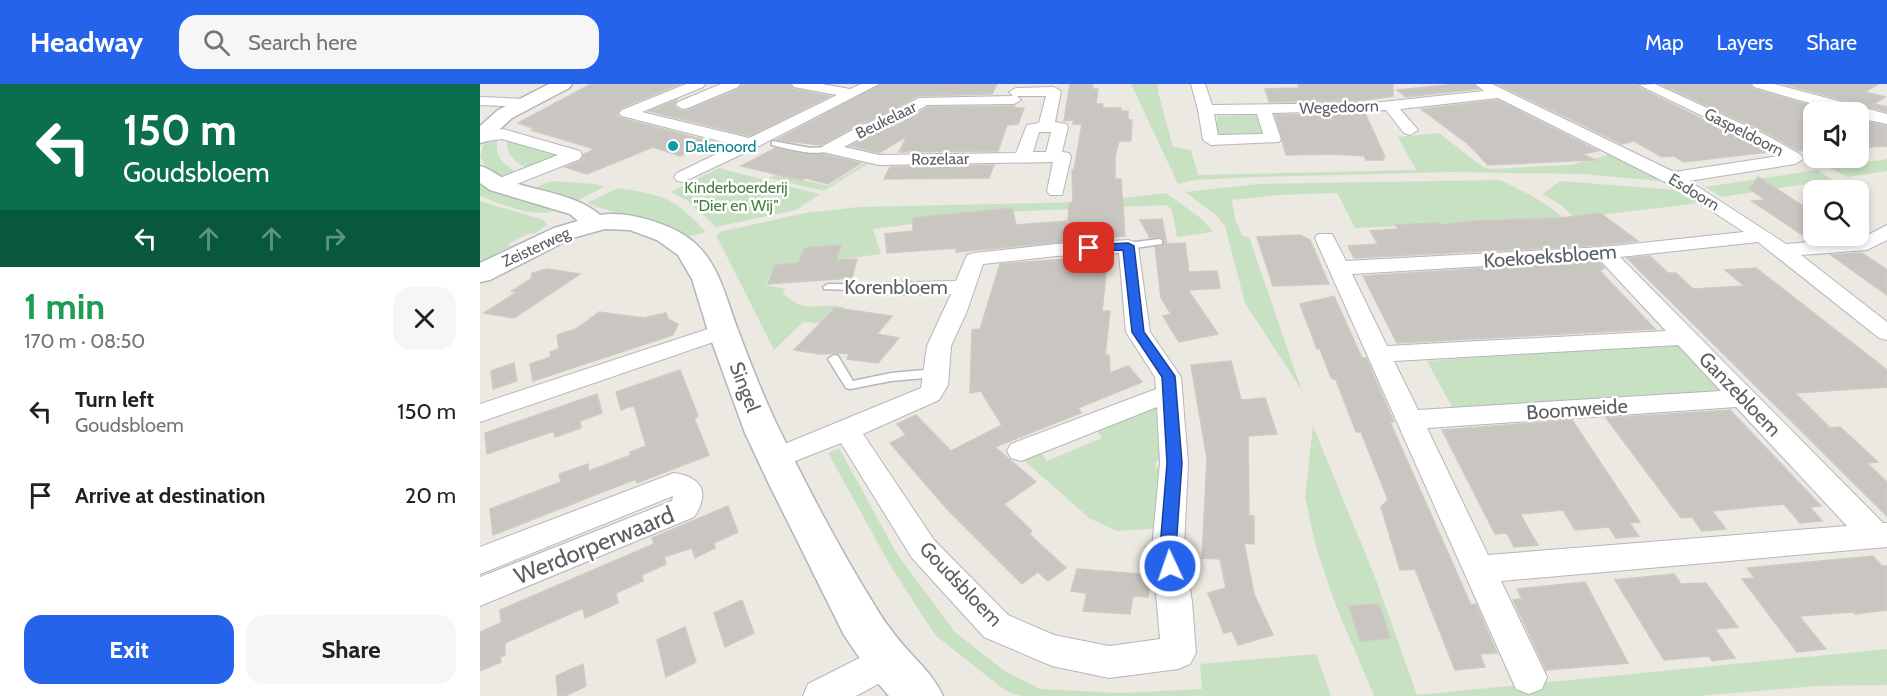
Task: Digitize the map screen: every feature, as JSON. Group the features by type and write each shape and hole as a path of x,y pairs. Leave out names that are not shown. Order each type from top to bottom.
{"street":[{"path":"480,137 498,119 524,102 563,84"},
{"path":"698,84 627,113 683,125 683,128 751,144"},
{"path":"652,118 733,84"},
{"path":"802,84 852,94"},
{"path":"683,177 872,84"},
{"path":"1198,84 1206,110 1211,140 1273,139 1263,109"},
{"name":"Esdoorn","path":"1482,84 1672,178 1782,250 1887,333"},
{"name":"Gaspeldoorn","path":"1646,84 1760,138 1795,159 1672,178"},
{"path":"1759,84 1820,102"},
{"name":"Beukelaar","path":"830,148 868,128 887,122 924,101 1016,92 1054,91 1046,128"},
{"name":"Wegedoorn","path":"1206,110 1390,106 1499,94"},
{"path":"480,101 524,102"},
{"path":"1390,106 1410,130"},
{"path":"1869,115 1887,119"},
{"path":"1023,157 1033,128 1060,127 1053,157 1063,157 1056,190"},
{"path":"480,137 503,134 574,154 489,179"},
{"name":"Rozelaar","path":"830,148 874,159 1053,157"},
{"path":"489,179 579,209 594,223"},
{"name":"Singel","path":"594,223 617,221 634,224 666,235 688,250 706,279 723,331 775,459 861,621 887,660 919,696"},
{"name":"Zeisterweg","path":"480,274 563,233 594,223"},
{"path":"1782,250 1867,244 1887,231"},
{"name":"Koekoeksbloem","path":"1339,268 1604,254 1761,236"},
{"path":"1325,238 1529,677"},
{"path":"775,459 930,394 935,385 939,346 956,311 974,259 1056,250 1128,246"},
{"name":"Goudsbloem","path":"847,430 923,549 996,626 1052,650 1109,662 1178,653 1175,602 1168,548 1174,463 1168,376 1138,332 1128,246"},
{"name":"Ganzebloem","path":"1604,254 1743,398 1881,535"},
{"name":"Korenbloem","path":"879,288 963,287"},
{"path":"480,413 723,331"},
{"path":"1379,354 1684,337"},
{"path":"1020,451 1169,393"},
{"name":"Boomweide","path":"1410,420 1743,398"},
{"name":"Werdorperwaard","path":"480,561 674,484 681,485 688,492 688,502 683,509 480,592"},
{"path":"1480,569 1881,535"},
{"path":"821,696 887,660"}],"lane":[{"name":"Rozelaar","path":"775,142 811,150 830,148"},
{"path":"1128,246 1159,242"},
{"name":"Korenbloem","path":"828,287 879,288"},
{"path":"834,359 850,385 891,377 936,373"}],"green space":[{"path":"1131,84 1158,84 1158,92 1173,147 1191,150 1198,175 1416,170 1398,137 1439,133 1483,167 1492,169 1570,165 1616,153 1660,181 1582,174 1451,172 1257,177 1196,180 1178,184"},
{"path":"1256,115 1262,133 1255,140 1231,140 1217,133 1217,116"},
{"path":"498,137 497,150 501,160 520,174 502,180 487,170 480,156 485,139"},
{"path":"507,140 567,155 531,170 510,155"},
{"path":"1887,159 1887,171 1847,177 1830,168 1869,168 1869,162"},
{"path":"868,161 871,162 824,191 769,178 777,174 828,186"},
{"name":"Kinderboerderij \"Dier en Wij\"","path":"719,168 820,194 796,210 716,227 688,201 671,192"},
{"path":"1817,170 1833,180 1803,180 1803,185 1721,197 1705,187"},
{"path":"1500,180 1525,192 1564,219 1355,228 1337,193 1232,200 1235,219 1243,236 1249,237 1302,391 1245,303 1225,226 1217,216 1185,192 1258,184"},
{"path":"551,181 596,184 604,187 577,201 530,190"},
{"path":"1560,181 1676,190 1700,203 1575,218 1543,194"},
{"path":"480,183 494,190 556,210 528,212 498,203 480,196"},
{"path":"618,188 667,199 685,211 706,232 688,237 663,225 587,203"},
{"path":"1166,193 1202,219 1213,232 1177,237 1172,210 1167,205 1005,212 873,229 881,254 836,260 841,246 805,248 798,263 775,265 766,285 785,289 783,293 791,300 805,306 845,307 830,324 803,322 774,350 716,235 723,231 805,213 858,207 1090,202"},
{"path":"480,201 544,220 547,225 534,234 530,233 508,244 511,246 480,262"},
{"path":"1682,343 1730,390 1453,409 1427,361"},
{"path":"1154,405 1166,416 1167,460 1156,461 1155,467 1165,469 1162,528 1117,531 1089,518 1019,456 1039,449 1047,461 1102,438 1096,429"},
{"path":"1313,426 1375,577 1417,695 1887,649 1887,685 1816,686 1698,696 1374,696 1336,606 1316,547 1305,497"},
{"path":"839,448 897,554 955,632 1006,672 1041,689 1121,693 1202,689 1200,664 1316,654 1331,696 1021,696 1006,691 935,635 890,565 828,453"}],"building":[{"path":"591,84 680,84 621,108 617,115 712,142 680,156 653,147 587,174 565,167 581,161 584,154 595,149 531,130 536,129 518,123"},
{"path":"742,84 790,84 794,89 830,96 749,136 649,111 677,100 675,107 682,111 688,110 739,89"},
{"path":"881,84 997,84 992,94 918,96 881,117 861,123 821,145 776,140"},
{"path":"1070,84 1093,85 1092,89 1098,89 1096,104 1103,104 1102,108 1121,108 1120,111 1128,111 1128,120 1132,120 1131,141 1119,141 1115,156 1115,179 1121,179 1125,236 956,252 956,248 887,253 885,234 913,231 913,218 1012,208 1016,225 1068,221 1069,203 1073,202 1072,170 1074,170 1082,124 1073,124 1074,120 1064,121"},
{"path":"1393,84 1393,96 1359,101 1269,102 1265,89 1299,88 1298,85"},
{"path":"1473,84 1478,89 1406,97 1397,90"},
{"path":"1497,84 1637,84 1638,87 1768,152 1684,162 1674,156 1662,157 1634,141 1622,144"},
{"path":"1660,84 1750,84 1753,89 1803,103 1803,151 1798,151 1767,133"},
{"path":"1783,84 1878,84 1865,92 1885,97 1874,104 1887,107 1887,112 1869,107 1869,102 1850,102"},
{"path":"1498,100 1598,151 1583,154 1595,160 1488,165 1468,144 1421,109"},
{"path":"1015,106 1014,108 1024,108 1018,124 1007,125 998,151 899,152 907,136 879,153 850,146 893,127 928,107"},
{"path":"1365,113 1385,157 1383,157 1384,160 1366,160 1364,156 1335,154 1286,155 1275,115"},
{"path":"1869,122 1887,126 1887,146 1869,147"},
{"path":"776,148 803,154 823,154 861,163 828,184 741,166"},
{"path":"994,165 989,178 884,179 890,167"},
{"path":"1758,177 1803,206 1803,235 1752,201 1765,200 1750,189"},
{"path":"1600,213 1638,241 1604,245 1354,258 1348,246 1378,244 1370,231 1398,229 1396,225 1438,223 1439,225 1474,221 1561,218"},
{"path":"1162,219 1167,244 1185,243 1189,272 1217,271 1220,288 1188,290 1218,334 1179,342 1163,316 1171,314 1161,298 1155,247 1164,245 1164,240 1160,237 1150,238 1140,220"},
{"path":"1300,235 1310,240 1329,284 1273,286 1257,237"},
{"path":"841,245 836,260 857,259 852,278 768,284 775,265 798,263 805,248"},
{"path":"1862,253 1887,270 1887,295 1831,255"},
{"path":"1108,256 1102,311 1110,311 1105,355 1109,355 1110,373 1128,366 1142,382 1078,408 1081,413 995,447 1036,482 1004,504 1032,531 1029,534 1066,568 1048,581 1038,572 1022,584 947,509 890,443 906,435 897,424 916,415 951,451 1002,425 981,391 970,393 972,330 980,329 1000,264"},
{"path":"1650,256 1668,273 1676,273 1693,289 1744,286 1725,270 1756,268 1887,370 1887,387 1795,393 1830,428 1840,427 1878,462 1867,463 1887,482 1887,516 1627,258"},
{"path":"1598,261 1604,268 1600,271 1655,329 1397,343 1363,276"},
{"path":"547,269 580,274 514,318 484,313 517,292 512,291 531,279 532,273"},
{"path":"1334,296 1362,358 1366,358 1394,422 1390,422 1471,605 1476,604 1497,653 1480,654 1485,667 1455,670 1415,569 1400,570 1381,507 1388,500 1361,432 1356,432 1336,380 1331,378 1320,349 1317,349 1300,304"},
{"path":"835,308 892,316 877,334 899,338 878,363 847,359 849,353 820,354 794,350"},
{"path":"599,312 644,318 666,313 668,319 678,324 673,335 533,381 530,364 551,357 550,352 559,349 557,335 576,329"},
{"path":"1231,361 1241,400 1265,398 1277,434 1248,436 1249,515 1254,516 1254,544 1244,543 1254,594 1273,635 1238,645 1232,631 1224,633 1208,593 1226,588 1220,559 1202,558 1207,459 1191,365"},
{"path":"514,363 517,381 493,389 491,371"},
{"path":"680,370 698,416 694,418 709,455 637,483 636,479 493,535 490,509 561,482 559,474 588,464 589,471 631,455 630,452 646,446 634,405 621,410 616,392"},
{"path":"597,394 602,413 580,421 581,428 555,437 554,431 487,454 485,433"},
{"path":"1730,410 1821,506 1810,507 1822,521 1800,523 1784,504 1712,511 1726,529 1702,531 1692,517 1681,518 1606,418"},
{"path":"1572,420 1640,522 1629,523 1639,536 1616,538 1609,527 1575,530 1563,510 1520,514 1538,545 1514,547 1507,533 1495,534 1442,430"},
{"path":"728,506 738,532 714,543 715,548 695,558 692,548 664,557 666,564 642,575 643,581 616,593 618,603 585,618 583,608 505,643 505,655 500,657 501,662 480,671 480,632 501,623 500,610 654,544 652,538"},
{"path":"1873,556 1882,566 1887,566 1887,610 1855,614 1853,612 1799,616 1826,649 1797,652 1742,579 1755,578 1747,568"},
{"path":"1077,569 1151,575 1148,597 1133,596 1130,614 1083,611 1087,593 1071,591"},
{"path":"1674,574 1681,584 1706,583 1738,627 1715,629 1735,658 1712,661 1709,656 1664,660 1615,580"},
{"path":"1585,582 1628,663 1546,670 1513,600 1522,599 1517,589"},
{"path":"742,600 754,633 725,647 714,613"},
{"path":"1379,604 1390,638 1360,641 1349,606"},
{"path":"685,627 696,662 666,677 657,640"},
{"path":"583,664 586,686 565,696 558,696 556,676"}],"place":[{"name":"Dalenoord","path":"673,146"}],"route":[{"path":"1089,248 1128,246 1138,332 1168,376 1174,463 1168,548 1170,566"}]}
